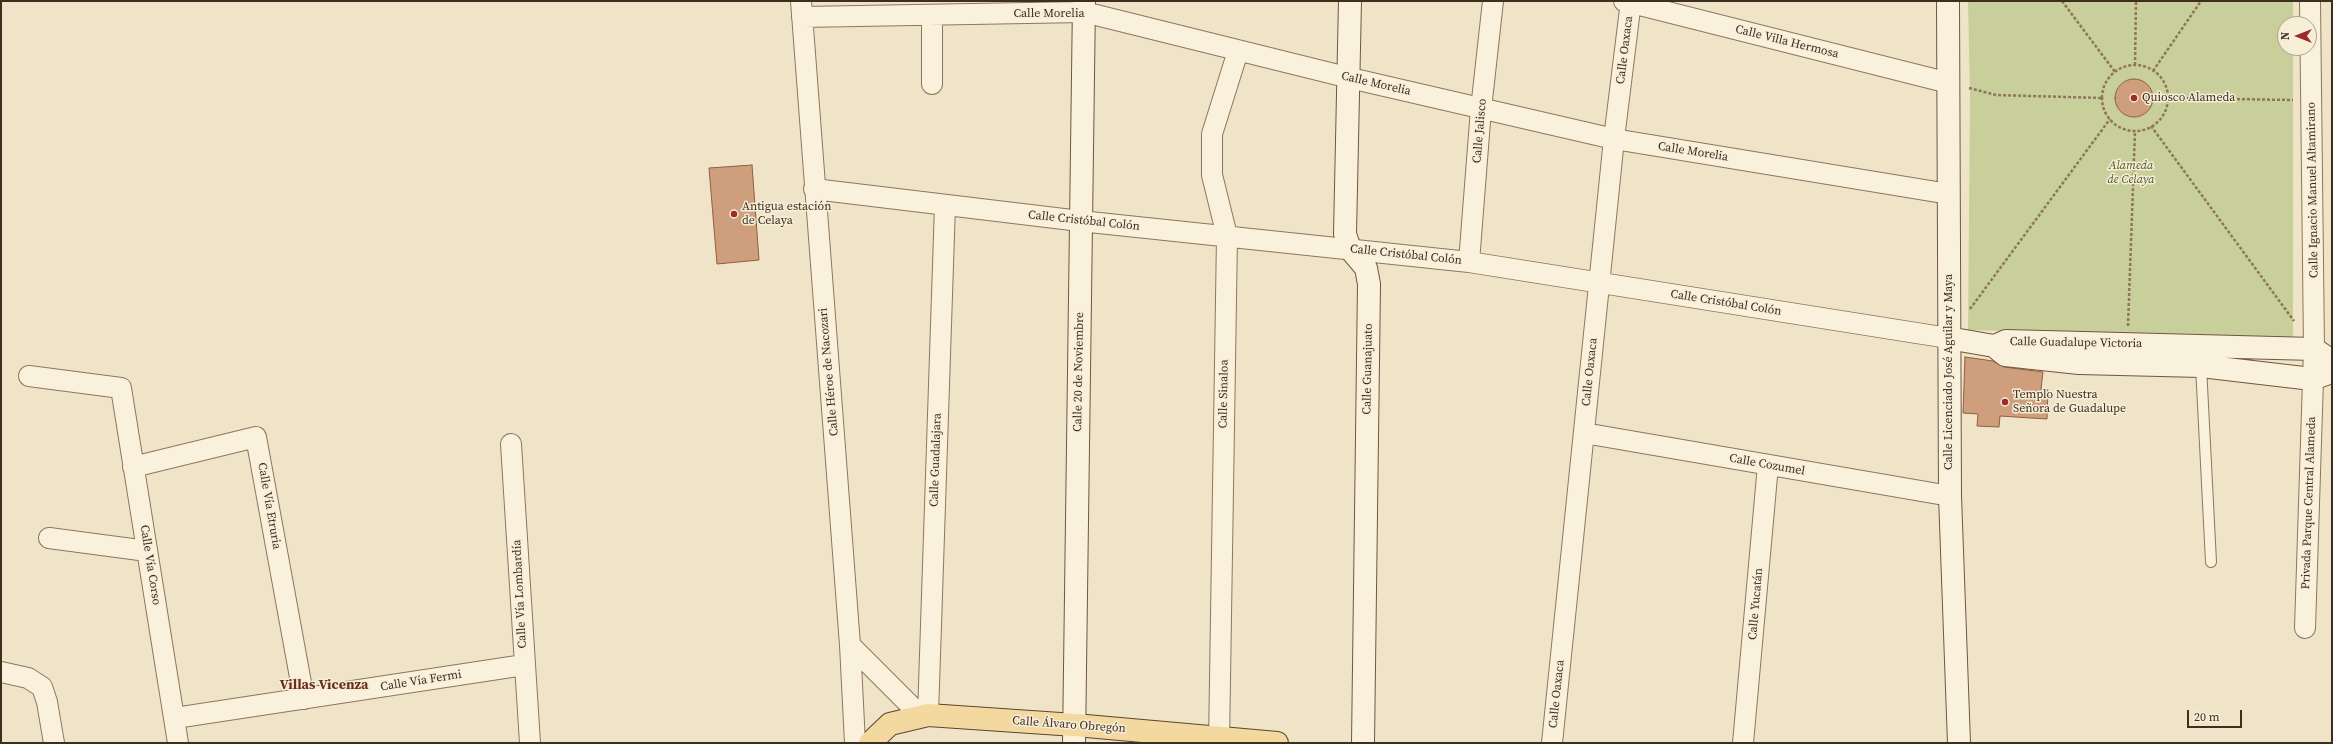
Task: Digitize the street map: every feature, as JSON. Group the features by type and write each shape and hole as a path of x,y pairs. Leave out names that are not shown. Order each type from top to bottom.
{"main road":[{"name":"Calle Álvaro Obregón","path":"870,743 890,724 924,716 1075,734 1277,743"}],"street":[{"name":"Calle Guanajuato","path":"1350,1 1350,78 1345,234 1350,249 1366,268 1369,284 1363,743"},
{"name":"Calle Jalisco","path":"1468,262 1481,109 1493,1"},
{"name":"Calle Licenciado José Aguilar y Maya","path":"1948,1 1948,338 1950,496 1960,743"},
{"name":"Calle Ignacio Manuel Altamirano","path":"2310,1 2312,101 2323,355 2322,375"},
{"name":"Calle Villa Hermosa","path":"1629,2 1949,83"},
{"name":"Calle Oaxaca","path":"1552,743 1629,2"},
{"name":"Calle Morelia","path":"801,9 932,15 1084,7 1238,50 1614,140 1949,194"},
{"name":"Calle 20 de Noviembre","path":"1075,734 1080,221 1084,7"},
{"name":"Calle Héroe de Nacozari","path":"801,9 850,645 855,743"},
{"path":"932,15 932,84"},
{"name":"Calle Sinaloa","path":"1219,740 1226,236 1212,175 1212,134 1238,50"},
{"name":"Calle Cristóbal Colón","path":"814,189 1080,221 1468,262 1994,346"},
{"name":"Calle Guadalajara","path":"924,716 945,205"},
{"name":"Calle Guadalupe Victoria","path":"2322,375 2201,366 2079,363 2005,355 1994,346 2006,341 2128,344 2323,355"},
{"name":"Privada Parque Central Alameda","path":"2306,628 2322,375"},
{"name":"Calle Vía Corso","path":"29,376 121,388 178,743"},
{"name":"Calle Cozumel","path":"1584,433 1768,466 1950,496"},
{"name":"Calle Vía Etruria","path":"133,467 256,437 304,699"},
{"name":"Calle Vía Lombardía","path":"510,444 530,743"},
{"name":"Calle Yucatán","path":"1743,743 1768,466"},
{"path":"49,538 147,551"},
{"path":"850,645 924,716"},
{"name":"Calle Vía Fermi","path":"175,718 524,665"},
{"path":"1,672 28,678 42,688 47,702 54,743"}],"lane":[{"path":"2201,366 2211,562"}],"path":[{"path":"2062,1 2114,72"},
{"path":"2135,65 2136,1"},
{"path":"2153,71 2201,1"},
{"path":"2135,65 2150,68 2153,71 2164,84 2167,98 2163,115 2151,126 2135,131 2124,129 2110,119 2102,104 2102,98 2105,84 2114,72 2119,68 2135,65"},
{"path":"1949,83 1996,95 2102,98"},
{"path":"2167,98 2312,101"},
{"path":"1966,313 2110,119"},
{"path":"2151,126 2296,324"},
{"path":"2128,344 2135,131"}],"green space":[{"name":"Alameda de Celaya","path":"1968,1 2293,1 2293,16 2277,16 2277,56 2293,56 2293,338 1968,330 1970,95"}],"building":[{"name":"Quiosco Alameda","path":"2130,79 2138,79 2148,84 2152,91 2152,105 2148,112 2138,117 2130,117 2120,112 2118,109 2115,102 2115,94 2120,84 2123,82"},
{"name":"Antigua estación de Celaya","path":"752,165 759,260 717,264 709,168"},
{"name":"Templo Nuestra Señora de Guadalupe","path":"1965,357 1993,361 2004,367 2043,372 2041,389 2048,390 2047,419 2000,416 1999,427 1977,426 1978,414 1963,413"}],"place":[{"name":"Quiosco Alameda","path":"2134,98"},
{"name":"Antigua estación de Celaya","path":"734,214"},
{"name":"Templo Nuestra Señora de Guadalupe","path":"2005,402"}],"district":[{"name":"Villas Vicenza","path":"324,685"}]}
